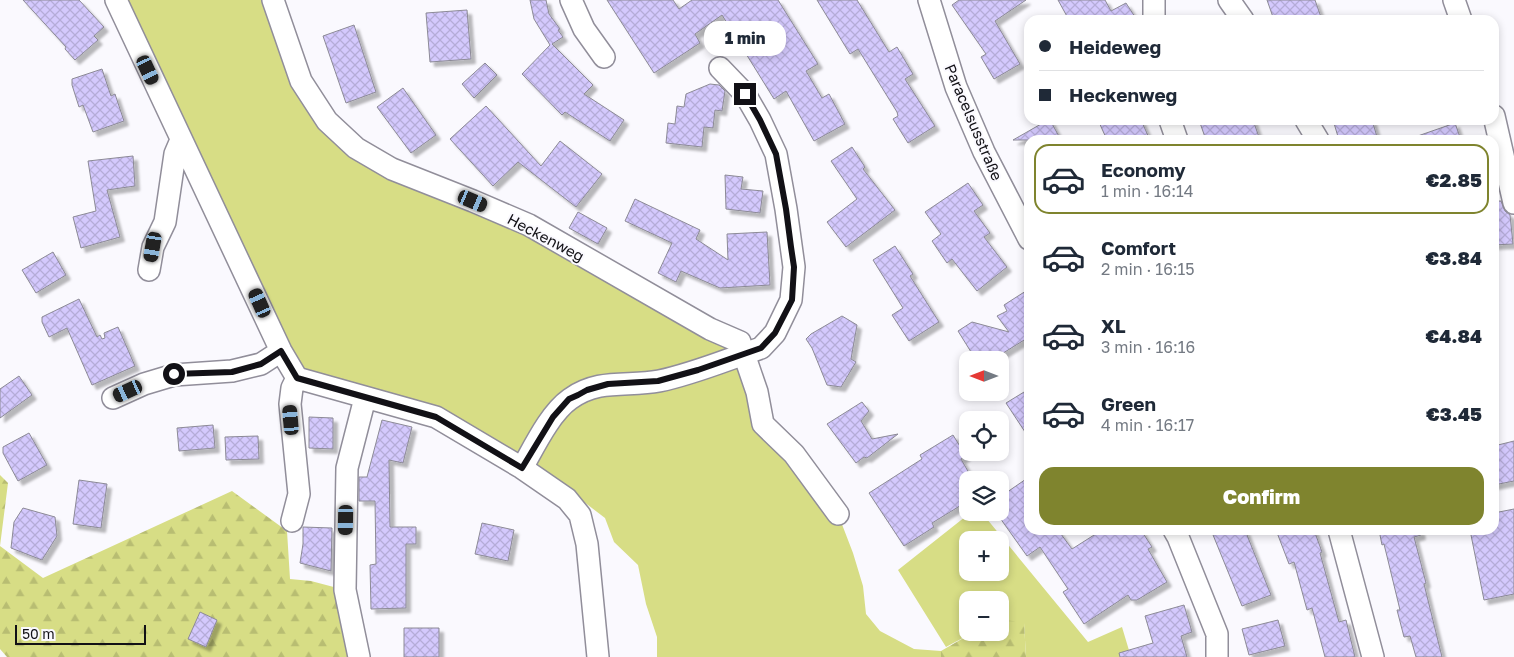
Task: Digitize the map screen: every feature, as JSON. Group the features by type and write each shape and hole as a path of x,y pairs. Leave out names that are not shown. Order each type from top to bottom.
{"street":[{"path":"116,0 180,140 281,351 297,378 436,417 522,468 567,499 580,515 587,544 598,657"},
{"name":"Heckenweg","path":"273,0 301,81 327,120 356,148 392,169 473,201 529,226 710,329 740,342 757,392 763,424 794,454 838,514"},
{"path":"571,0 584,29 604,57"},
{"name":"Paracelsusstraße","path":"929,0 956,87 984,152 1024,229"},
{"path":"1154,0 1154,15"},
{"path":"1229,0 1240,15"},
{"path":"1454,0 1459,15"},
{"path":"522,468 553,417 569,399 587,390 608,384 658,381 761,348 775,333 792,300 794,267 776,154 745,94 720,68"},
{"path":"1499,138 1514,203"},
{"path":"149,270 153,247 165,222 175,154 180,140"},
{"path":"113,398 144,384 174,374 232,372 261,364 281,351"},
{"path":"292,521 299,494 290,404 292,388 297,378"},
{"path":"358,657 345,590 347,468 364,398"},
{"path":"1177,535 1217,634 1217,657"},
{"path":"1340,535 1373,657"}],"green space":[{"path":"116,0 273,0 301,81 356,148 740,342 763,424 838,514 863,586 866,614 880,631 914,649 941,651 941,657 657,657 657,637 646,604 638,565 614,542 605,518 567,489 430,418 297,378"},
{"path":"0,475 8,483 0,546"},
{"path":"232,491 287,531 290,579 311,581 345,590 356,648 347,657 7,657 0,649 0,546 43,578"},
{"path":"960,521 989,521 997,531 959,531 959,581 1009,581 1009,546 1088,642 1122,627 1131,657 1026,657 1024,623 1009,622 1009,591 959,591 959,640 946,647 898,570"},
{"path":"1009,621 1024,622 1026,657 941,657 941,651 959,641 1009,641"}],"building":[{"path":"23,0 79,0 104,27 94,36 98,40 75,60 65,49 66,47"},
{"path":"530,0 546,0 549,14 560,29 558,30 563,37 552,44 593,85 584,94 624,120 610,141 565,112 562,115 522,74 550,45 534,19"},
{"path":"607,0 673,0 679,9 692,0 778,0 818,64 806,71 822,98 829,94 845,124 814,141 786,91 774,99 722,15 695,34 700,43 654,73"},
{"path":"817,0 857,0 889,52 897,47 913,74 905,79 935,126 908,143 893,119 898,116 897,112 858,49 850,54"},
{"path":"959,0 1026,0 995,21 1020,64 994,79 981,57 986,54 952,5"},
{"path":"1058,0 1105,0 1111,11 1126,3 1134,15 1066,15"},
{"path":"1267,0 1315,0 1320,15 1272,15"},
{"path":"467,10 471,59 430,62 426,13"},
{"path":"354,25 376,92 346,103 323,36"},
{"path":"485,63 497,75 474,98 462,84"},
{"path":"102,69 111,96 115,94 124,121 93,132 83,105 79,107 72,79"},
{"path":"710,84 719,85 725,91 722,111 715,110 713,128 704,127 702,147 666,143 668,123 675,124 677,106 684,107 686,94"},
{"path":"403,88 436,135 411,153 377,107"},
{"path":"486,106 541,166 560,141 602,174 576,207 518,162 493,186 450,139"},
{"path":"1039,125 1053,125 1058,135 1024,135 1024,140 1013,140"},
{"path":"1100,125 1143,125 1148,135 1105,135"},
{"path":"1201,125 1255,125 1258,135 1204,135"},
{"path":"1334,125 1374,125 1376,135 1338,135"},
{"path":"1449,125 1456,125 1459,135 1421,135"},
{"path":"852,147 865,167 863,169 895,210 846,247 827,222 857,199 831,161"},
{"path":"133,156 135,186 107,190 120,237 81,248 73,217 96,211 88,161"},
{"path":"725,175 743,177 741,189 763,191 760,213 726,209"},
{"path":"968,183 983,205 974,211 990,233 984,237 1007,267 977,291 952,259 947,263 932,241 941,234 925,212"},
{"path":"635,199 700,230 696,239 728,260 727,234 767,232 770,285 720,288 681,271 676,282 658,273 672,243 625,221"},
{"path":"1499,201 1501,201 1505,211 1510,215 1513,244 1499,245"},
{"path":"578,212 607,228 598,244 569,228"},
{"path":"895,246 913,274 910,276 939,322 909,341 892,315 903,308 873,260"},
{"path":"53,252 66,275 36,293 22,270"},
{"path":"1024,292 1024,340 1006,351 970,351 958,331 972,322 1009,332 997,316 1007,311 1004,305"},
{"path":"79,299 97,337 100,335 102,339 105,338 104,333 118,327 135,366 92,385 67,328 49,337 42,322 42,317"},
{"path":"842,316 857,325 851,359 856,362 841,387 827,385 812,348 806,339 811,334"},
{"path":"19,376 32,395 0,418 0,389"},
{"path":"1024,392 1024,430 1006,403"},
{"path":"862,402 869,411 861,421 872,439 898,434 867,458 864,457 856,463 827,424"},
{"path":"309,417 333,418 333,449 309,448"},
{"path":"382,420 412,427 403,463 389,460 390,527 416,527 416,544 406,544 406,608 371,609 370,565 376,564 375,501 359,501 359,477 367,477"},
{"path":"213,425 215,448 179,451 177,428"},
{"path":"29,433 47,465 18,481 3,453 3,447"},
{"path":"953,435 959,445 959,461 962,461 968,471 959,471 959,506 932,523 934,527 904,546 869,493 922,459 920,455"},
{"path":"258,436 259,459 226,460 225,437"},
{"path":"1514,441 1514,481 1499,484 1499,445"},
{"path":"79,480 107,484 101,528 73,524"},
{"path":"1024,480 1024,535 1062,535 1072,549 1094,535 1144,535 1152,547 1148,549 1167,582 1137,600 1131,600 1128,595 1084,624 1063,592 1068,589 1040,547 1027,556 1002,521 1009,521 1009,491"},
{"path":"23,508 55,517 57,536 42,560 11,548 14,522"},
{"path":"1514,509 1514,594 1484,600 1471,535 1499,535 1499,512"},
{"path":"482,523 514,530 508,561 475,554"},
{"path":"303,527 332,528 331,571 300,563"},
{"path":"1213,535 1247,535 1271,595 1242,606"},
{"path":"1278,535 1316,535 1322,552 1320,553 1339,622 1346,620 1355,657 1325,657 1312,608 1307,610 1294,562 1289,564"},
{"path":"1380,535 1421,535 1414,537 1442,657 1416,657 1410,636 1404,637 1397,610 1400,610 1384,544 1382,545"},
{"path":"1184,605 1192,632 1181,636 1187,657 1120,657 1119,653 1153,643 1145,616"},
{"path":"200,612 217,620 206,647 188,639"},
{"path":"1278,620 1285,646 1249,655 1242,629"},
{"path":"404,628 439,628 439,657 404,657"}],"route":[{"path":"174,374 232,372 261,364 281,351 297,378 436,417 522,468 553,417 569,399 587,390 608,384 658,381 698,370 761,348 775,333 792,300 794,267 776,154 745,94"}]}
